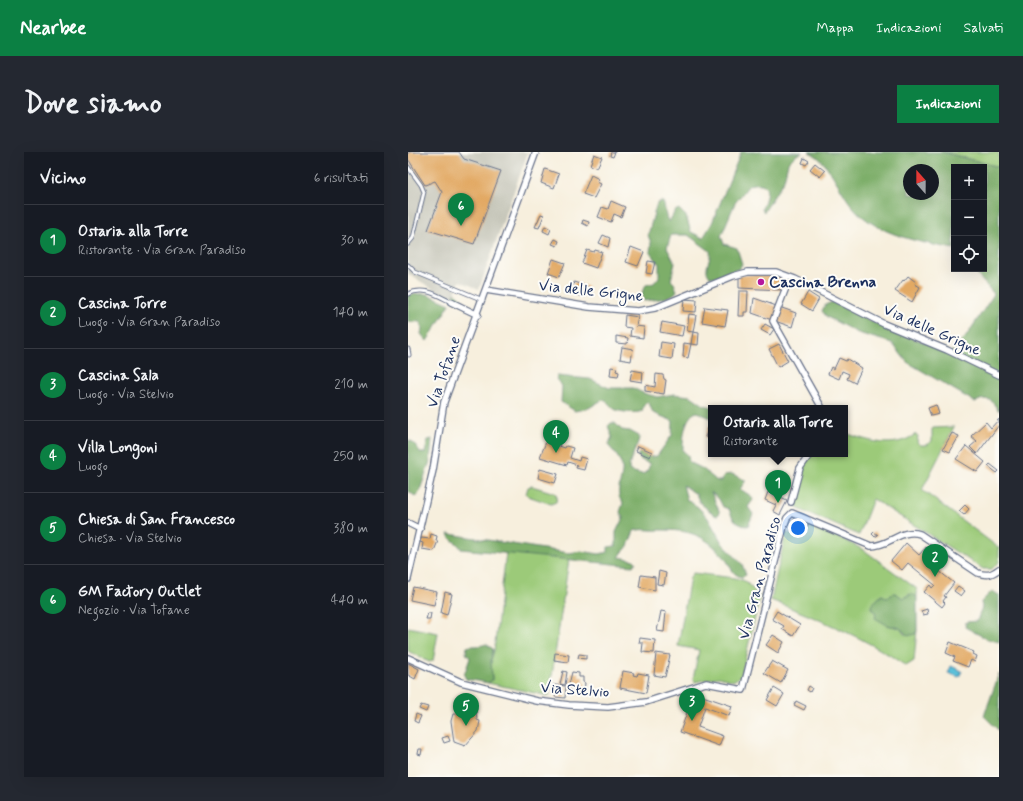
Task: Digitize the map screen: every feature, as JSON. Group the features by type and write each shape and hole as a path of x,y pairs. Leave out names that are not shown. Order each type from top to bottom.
{"street":[{"name":"Via Tofane","path":"408,579 433,470 444,402 478,315 536,152"},
{"name":"Via delle Grigne","path":"486,290 589,307 638,311 655,308 732,276 748,272 776,272 840,300 884,324 946,350 999,376"},
{"path":"786,276 785,290 773,321 820,405"},
{"path":"451,302 478,315"},
{"name":"Via Gran Paradiso","path":"791,502 800,468 808,457"},
{"name":"Via Gran Paradiso","path":"743,690 784,526 787,518 792,513 872,546 879,546 902,534 912,531 920,534 978,573 985,576 999,569"},
{"path":"408,523 420,529"},
{"name":"Via Stelvio","path":"408,658 461,682 538,701 569,705 608,707 646,702 706,684 743,690"}],"lane":[{"path":"408,167 421,184 424,192 413,238 408,244"},
{"path":"408,265 415,272 483,300"},
{"path":"408,294 417,290 428,291 451,302"},
{"path":"408,349 409,356"}],"shaded area":[{"path":"408,152 528,152 479,289 460,281 452,300 408,274"}],"green space":[{"path":"741,152 802,152 788,163 784,180 764,212 762,209 766,190 765,186 762,184 749,185 735,203 721,236 724,244 737,248 742,264 739,269 718,277 710,277 707,267 710,258 710,251 688,235 671,235 667,248 675,263 671,280 677,291 671,296 657,300 644,301 642,294 646,285 654,283 659,277 659,264 650,252 651,243 648,235 658,202 663,202 666,217 669,222 675,211 679,209 686,216 691,232 703,238 712,223"},
{"path":"809,152 942,152 999,167 999,411 991,400 983,399 975,402 907,362 892,343 858,333 827,317 822,311 825,305 832,302 888,329 951,352 965,338 994,294 975,272 987,272 987,164 951,164 951,248 899,236 886,231 863,217 853,207 822,162"},
{"path":"942,152 999,152 999,167"},
{"path":"455,293 464,301 464,304 452,300"},
{"path":"412,294 427,294 450,304 427,341 421,334 422,326 420,322 408,322 408,296"},
{"path":"557,376 590,379 609,388 633,388 657,397 674,394 691,396 708,406 708,417 697,412 689,418 685,428 683,451 688,455 689,462 703,469 717,481 721,481 724,475 732,474 745,480 740,489 751,496 753,500 748,507 753,514 748,526 738,523 729,509 723,507 719,499 711,492 720,513 716,516 700,503 696,494 683,485 687,500 698,507 708,518 722,543 742,564 746,575 742,577 738,576 717,549 703,538 687,532 679,531 634,531 628,546 619,557 634,560 636,562 633,566 461,549 450,538 448,534 569,553 581,551 599,554 608,552 608,547 616,546 616,532 623,518 620,512 623,503 619,494 622,468 618,458 608,445 612,437 608,426 611,423 615,423 622,430 630,431 639,436 629,469 630,471 642,474 647,472 650,464 641,460 637,455 640,453 651,457 657,456 672,435 673,421 653,413 649,403 647,402 642,411 637,412 616,410 602,400 589,408 575,411 561,402 562,386 556,379"},
{"path":"954,427 922,490 999,548 999,562 992,569 983,569 873,499 859,535 799,509 793,502 801,468 809,457 848,457 848,434 872,441 890,443 899,442 916,434 918,436 917,442 920,445 927,445 932,441 933,428"},
{"path":"432,439 430,461 419,493 415,496 408,491 408,440 413,442 421,453 425,453 428,440"},
{"path":"532,486 555,493 557,497 556,502 551,504 528,496 526,494 528,487"},
{"path":"809,522 864,550 917,589 917,597 910,594 903,598 893,593 888,598 881,595 872,608 887,625 900,628 904,634 915,634 917,630 914,661 906,666 857,637 771,600 786,532 802,538"},
{"path":"506,553 569,559 549,696 488,683 492,680 491,660 494,651"},
{"path":"693,573 735,578 745,581 760,596 741,676 733,681 719,677 695,682 693,679 699,650 678,646 690,577"},
{"path":"992,591 999,595 999,642 987,639 965,627 966,622 977,621 982,607 981,602"},
{"path":"893,593 903,598 912,594 917,597 917,630 915,634 908,636 900,628 887,625 875,618 876,614 872,608 873,603 882,595 888,598"},
{"path":"408,627 438,633 433,661 429,662 408,651"},
{"path":"486,644 493,649 491,660 492,680 488,683 466,679 464,675 470,658 466,653 467,647"},
{"path":"999,674 999,731 984,716"}],"water":[{"path":"951,666 962,671 959,677 948,673"}],"building":[{"path":"408,152 459,152 464,159 501,171 474,244 428,230 442,192 435,181 425,185 408,159"},
{"path":"611,152 615,152 613,157 610,156"},
{"path":"594,154 602,157 597,168 590,165"},
{"path":"804,158 809,161 806,165 802,163"},
{"path":"815,163 825,171 820,177 810,169"},
{"path":"545,169 559,174 554,188 541,183"},
{"path":"591,175 599,179 597,182 601,184 594,198 583,194"},
{"path":"611,201 625,207 621,217 614,214 611,222 598,217 602,207 608,209"},
{"path":"541,214 544,215 539,228 535,227"},
{"path":"583,220 589,222 588,226 582,223"},
{"path":"545,226 551,229 549,234 543,231"},
{"path":"603,235 610,238 608,247 599,243"},
{"path":"555,239 559,241 557,246 552,244"},
{"path":"631,247 644,252 638,266 626,262"},
{"path":"587,250 602,252 596,268 582,263"},
{"path":"553,259 565,263 559,277 548,273"},
{"path":"648,261 655,262 652,274 646,273"},
{"name":"Cascina Brenna","path":"755,274 783,277 782,290 739,288 739,276"},
{"path":"908,276 920,287 912,302 895,291"},
{"path":"574,282 588,287 584,297 571,293"},
{"path":"739,291 748,291 747,312 744,312 744,316 738,316"},
{"path":"808,292 819,299 812,311 801,304"},
{"path":"754,298 796,313 792,327 752,313"},
{"path":"684,299 697,300 696,312 683,311"},
{"path":"705,307 728,310 725,326 702,322"},
{"path":"689,314 696,315 693,332 687,331"},
{"path":"625,315 638,317 636,326 644,327 643,338 630,336 631,328 624,327"},
{"path":"662,322 684,326 682,336 660,332"},
{"path":"765,324 774,329 770,335 761,330"},
{"path":"693,332 699,333 698,345 691,344"},
{"path":"616,336 628,338 627,344 616,343"},
{"path":"661,342 674,344 672,359 659,357"},
{"path":"684,343 691,344 688,358 683,357"},
{"path":"779,344 788,361 778,367 769,349"},
{"path":"622,347 633,349 631,361 620,359"},
{"path":"839,358 846,361 847,359 862,368 855,383 847,379 849,374 842,371 839,379 828,374 831,367 834,369"},
{"path":"611,367 617,368 616,371 619,372 618,377 610,376"},
{"path":"632,370 643,372 642,382 630,380"},
{"path":"656,374 663,375 664,379 666,380 664,394 645,391 645,385 655,387"},
{"path":"936,405 939,414 931,416 928,408"},
{"path":"999,419 999,425 977,454 970,447 977,441 971,436 986,422 991,428"},
{"path":"708,429 708,438 705,437"},
{"path":"952,433 959,436 950,452 943,449"},
{"path":"546,442 560,444 559,446 565,448 566,446 573,448 570,458 579,461 580,457 587,459 584,470 576,468 577,465 568,462 567,465 540,457"},
{"path":"638,446 652,452 650,457 636,451"},
{"path":"966,446 985,462 977,472 956,459"},
{"path":"990,464 999,471 997,473 988,466"},
{"path":"540,469 558,474 555,483 538,478"},
{"path":"768,492 787,501 780,515 773,511 776,505 765,500"},
{"path":"965,505 969,509 964,515 959,511"},
{"path":"797,517 809,522 804,534 792,528"},
{"path":"874,532 878,535 875,537 872,534"},
{"path":"431,534 437,536 436,541 438,541 434,551 422,549 423,543 420,542 421,538 430,539"},
{"path":"906,543 919,555 926,547 931,551 924,559 954,583 944,596 946,597 943,601 945,603 942,607 924,592 930,585 932,588 935,585 908,563 902,570 891,561"},
{"path":"940,558 944,561 940,565 937,562"},
{"path":"659,571 666,573 664,585 657,584"},
{"path":"641,575 655,577 655,590 639,587"},
{"path":"958,586 965,591 961,596 954,591"},
{"path":"413,587 437,592 434,605 410,600"},
{"path":"445,592 452,594 447,615 441,613"},
{"path":"927,609 928,614 923,615 921,611"},
{"path":"661,611 666,612 664,632 657,631"},
{"path":"777,611 800,625 793,636 782,629 784,626 772,619"},
{"path":"428,613 431,613 430,619 426,619"},
{"path":"773,635 784,642 778,653 766,645"},
{"path":"640,638 655,640 654,653 642,652 643,643 639,643"},
{"path":"950,642 974,652 973,654 977,656 975,662 971,660 968,667 953,661 955,657 946,653"},
{"path":"555,653 569,655 568,662 554,660"},
{"path":"656,653 670,655 665,677 654,675"},
{"path":"579,654 586,655 586,659 578,658"},
{"path":"772,661 788,670 781,683 764,673"},
{"path":"408,663 419,669 415,679 408,675"},
{"path":"563,671 567,672 565,685 560,684"},
{"path":"623,671 634,673 633,675 637,676 638,673 649,675 646,693 620,688"},
{"path":"572,672 579,673 579,677 583,677 583,682 585,683 584,690 568,689"},
{"path":"553,685 566,686 565,698 555,697 556,692 552,692"},
{"path":"809,686 812,688 810,692 807,690"},
{"path":"774,688 784,694 777,706 767,700"},
{"path":"694,693 732,706 729,716 705,707 698,727 723,736 719,746 680,732"},
{"path":"796,701 806,706 804,710 794,705"},
{"path":"421,705 428,707 426,712 419,709"},
{"path":"465,706 476,709 477,720 480,721 478,731 465,746 454,742 451,721 453,714 458,714"},
{"path":"416,714 421,716 418,723 414,721"},
{"path":"448,736 450,741 444,743 442,738"},
{"path":"419,749 422,749 421,755 418,754"}],"place":[{"name":"GM Factory Outlet","path":"461,226"},
{"name":"Cascina Brenna","path":"761,282"},
{"name":"Villa Longoni","path":"556,453"},
{"name":"Ostaria alla Torre","path":"778,503"},
{"name":"Cascina Torre","path":"935,577"},
{"name":"Cascina Sala","path":"692,721"},
{"name":"Chiesa di San Francesco","path":"466,726"}]}
